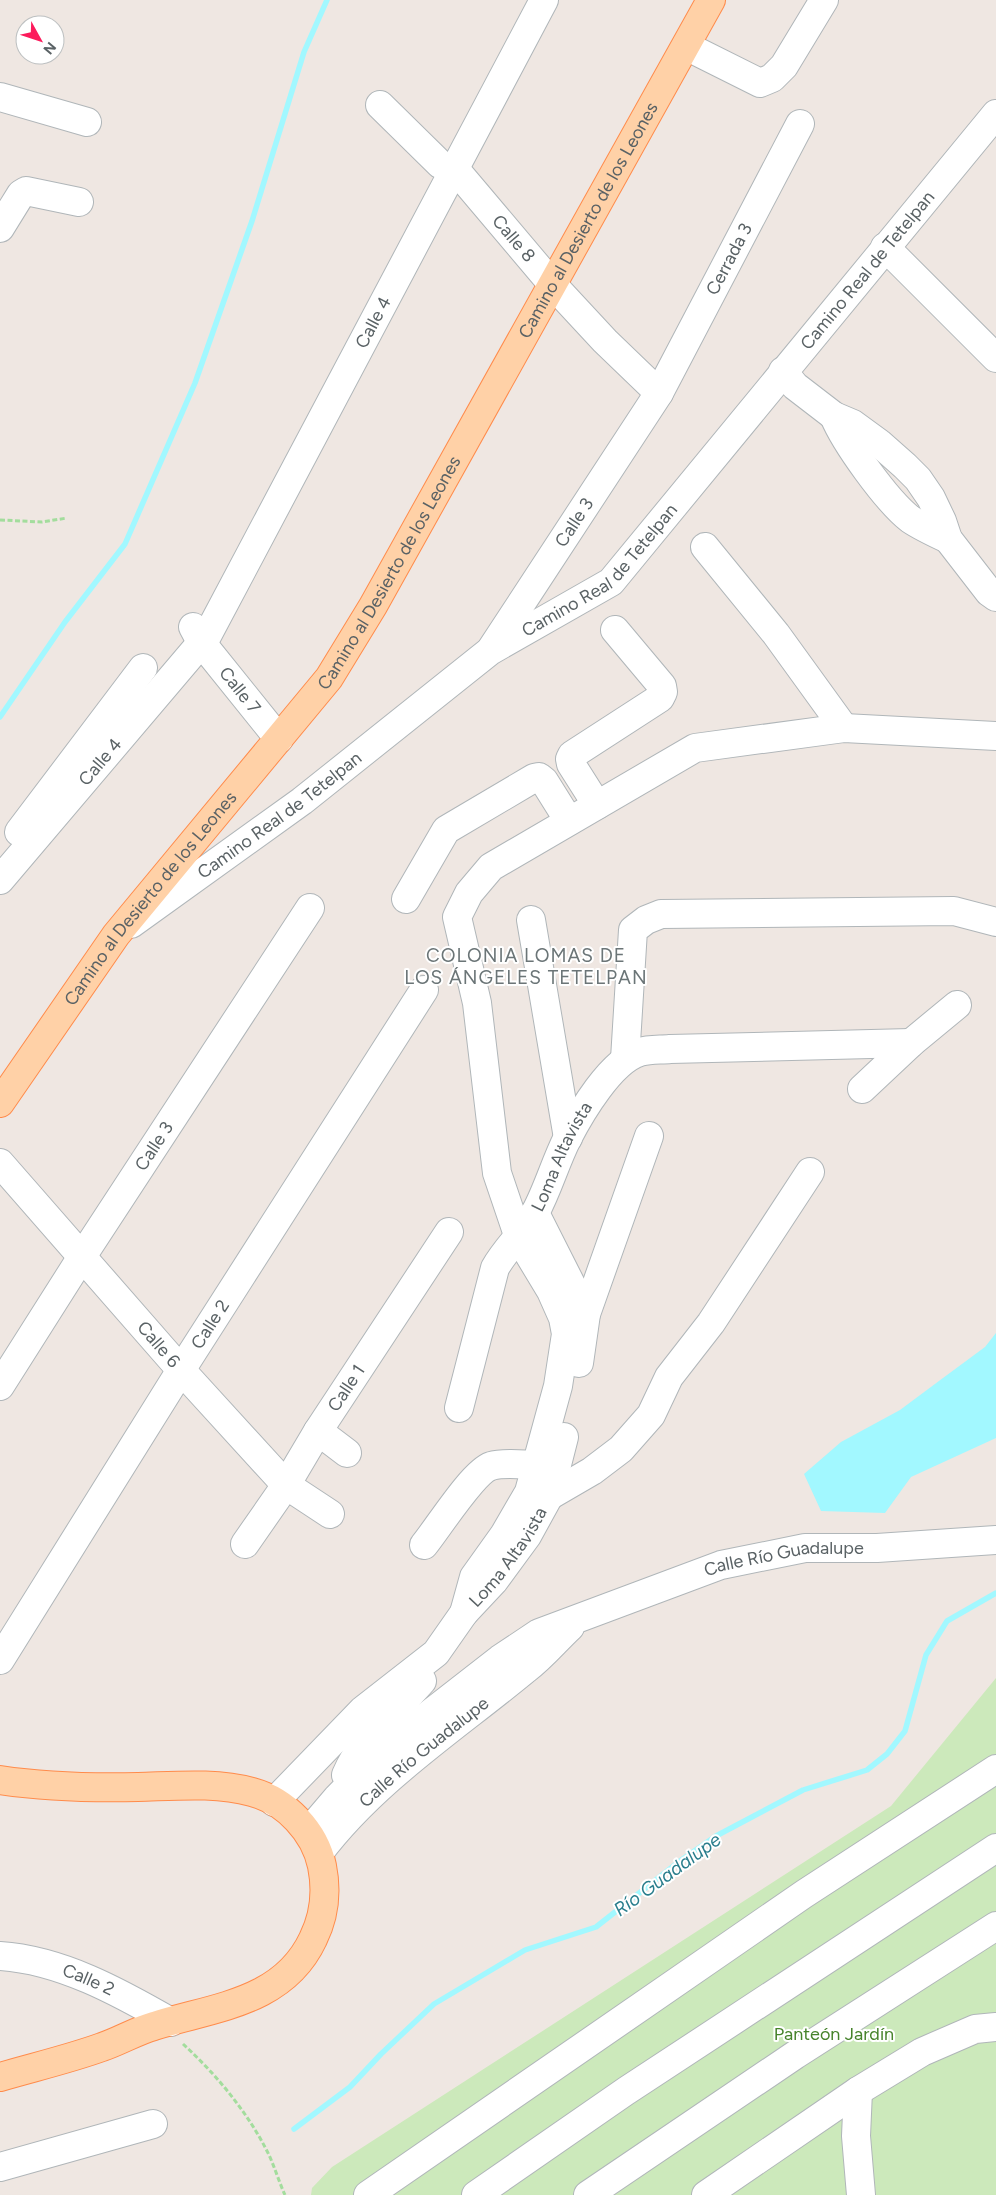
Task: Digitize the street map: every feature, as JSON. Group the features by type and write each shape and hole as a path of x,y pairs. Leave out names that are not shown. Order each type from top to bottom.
{"main road":[{"name":"Camino al Desierto de los Leones","path":"0,1103 116,935 328,678 373,606 711,0"},
{"path":"0,1780 60,1787 194,1786 233,1788 254,1792 274,1802 294,1817 314,1842 324,1877 325,1901 319,1926 307,1952 280,1982 262,1992 230,2005 177,2033 154,2026 103,2047 0,2077"}],"street":[{"name":"Calle 4","path":"0,880 207,636 448,166 526,0"},
{"name":"Calle 4","path":"448,166 544,0"},
{"path":"686,46 760,83 772,78 784,66 824,0"},
{"path":"0,97 87,122"},
{"name":"Calle 8","path":"380,105 448,166 605,341 659,393"},
{"name":"Cerrada 3","path":"659,393 800,124"},
{"name":"Camino Real de Tetelpan","path":"116,935 302,801 490,651 611,582 885,247 993,125"},
{"path":"0,228 21,194 26,191 79,202"},
{"path":"885,247 996,358"},
{"path":"782,371 796,386 834,416 860,429 879,442 906,466 931,498 948,539 989,592 996,597"},
{"name":"Calle 3","path":"490,651 659,393"},
{"path":"834,416 840,431 881,488 909,518 948,539"},
{"path":"881,488 906,466"},
{"path":"705,547 776,634 844,728"},
{"path":"597,805 571,764 570,759 572,755 660,698 664,692 662,686 615,630"},
{"name":"Calle 7","path":"201,642 279,738"},
{"path":"0,857 143,668"},
{"path":"810,1172 711,1323 669,1376 651,1415 621,1449 592,1471 539,1494 538,1465 558,1386 566,1334 564,1318 551,1291 518,1238 497,1173 477,1003 457,917 469,893 491,867 695,748 844,728 996,736"},
{"path":"406,899 446,830 534,778 539,777 544,781 569,821"},
{"name":"Calle 3","path":"0,1386 83,1255 310,908"},
{"path":"625,1059 633,930 646,920 661,914 954,911 996,922"},
{"path":"531,920 568,1138"},
{"name":"Calle 2","path":"0,1660 424,990"},
{"path":"858,1044 862,1089 911,1043 957,1005"},
{"name":"Loma Altavista","path":"337,1798 354,1757 375,1729 403,1703 429,1672 436,1653 464,1613 474,1578 504,1535 539,1494 575,1388 586,1314 535,1213 568,1138 605,1078 625,1059 641,1051 911,1043"},
{"path":"586,1314 649,1136"},
{"name":"Calle 6","path":"0,1163 286,1485 330,1514"},
{"path":"459,1408 495,1268 503,1254 518,1238 535,1213 505,1195"},
{"name":"Calle 1","path":"245,1544 286,1485 318,1431 449,1232"},
{"path":"318,1431 347,1454"},
{"path":"424,1545 484,1469 493,1465 538,1465"},
{"name":"Calle Río Guadalupe","path":"314,1842 337,1798 387,1747 500,1659 539,1633 721,1565 805,1548 877,1548 996,1540"},
{"name":"Calle Río Guadalupe","path":"314,1842 340,1828 393,1776 455,1724 528,1668 580,1618"},
{"name":"Loma Altavista","path":"274,1802 363,1710 436,1653"},
{"path":"368,2195 804,1894 996,1769"},
{"path":"476,2195 626,2091 996,1848"},
{"path":"588,2195 795,2055 996,1926"},
{"name":"Calle 2","path":"0,1956 45,1964 94,1982 130,1998 177,2033"},
{"path":"706,2195 858,2091 922,2052 975,2029 996,2027"},
{"path":"858,2091 856,2136 861,2195"},
{"path":"0,2167 153,2124"}],"path":[{"path":"0,520 42,522 67,518"},
{"path":"177,2033 226,2089 250,2124 268,2154 284,2195"}],"green space":[{"name":"Panteón Jardín","path":"996,1678 996,2195 311,2195 312,2188 332,2167 891,1806"}],"water":[{"path":"996,1333 996,1438 911,1477 885,1513 821,1511 804,1474 841,1442 900,1410 985,1347"}],"waterway":[{"path":"0,717 65,622 125,544 195,383 252,221 304,52 327,0"},
{"name":"Río Guadalupe","path":"294,2129 350,2087 381,2054 434,2004 525,1950 596,1927 680,1861 716,1836 803,1790 867,1770 887,1754 905,1731 926,1655 947,1621 996,1593"}],"district":[{"name":"COLONIA LOMAS DE LOS ÁNGELES TETELPAN","path":"526,966"}]}
